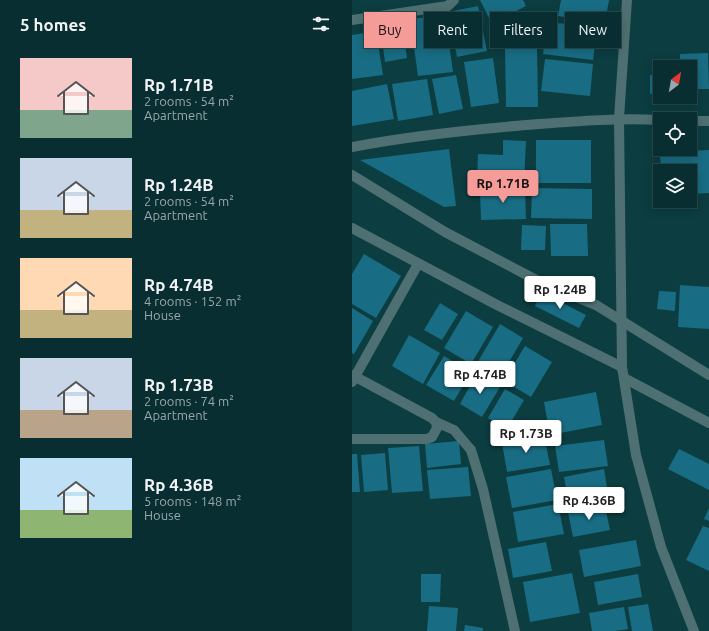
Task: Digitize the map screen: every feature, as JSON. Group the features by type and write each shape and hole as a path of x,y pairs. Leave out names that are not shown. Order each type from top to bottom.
{"street":[{"path":"352,20 448,6 454,0"},
{"path":"627,0 619,118 620,320 622,367 636,455 661,547 694,631"},
{"path":"352,147 400,138 482,128 619,118 653,120"},
{"path":"697,121 709,122"},
{"path":"352,175 445,232 542,283 596,305 709,375"},
{"path":"352,228 418,264 622,367"},
{"path":"418,264 353,378 454,430 471,450 482,489 515,631"},
{"path":"624,378 709,423"},
{"path":"352,439 428,439 435,434 436,422"}],"building":[{"path":"480,0 523,0 526,6 515,12 490,12 490,20"},
{"path":"561,0 609,0 607,12 565,12 565,17 558,16"},
{"path":"478,6 479,12 448,12"},
{"path":"424,17 424,48 450,48 453,72 418,76 414,48 416,48 416,18"},
{"path":"557,23 565,24 565,48 594,48 593,60 543,54 544,48 557,48"},
{"path":"482,26 487,51 457,57 455,48 482,48"},
{"path":"364,33 364,48 379,48 383,75 352,79 352,35"},
{"path":"383,48 406,48 407,58 385,62"},
{"path":"505,48 537,48 538,107 506,107"},
{"path":"708,53 709,89 697,89 697,60 680,60 680,54"},
{"path":"493,58 499,103 471,107 464,62"},
{"path":"545,59 593,64 590,96 541,91"},
{"path":"456,75 463,109 439,114 432,79"},
{"path":"650,75 653,75 653,94 650,94"},
{"path":"427,79 433,115 398,121 392,84"},
{"path":"387,84 394,119 352,126 352,91"},
{"path":"503,140 526,141 524,184 477,182 478,154 503,155"},
{"path":"536,140 591,140 591,183 536,183"},
{"path":"449,149 456,206 444,207 360,160"},
{"path":"697,150 709,150 709,193 697,194 697,164 661,164 660,156 697,156"},
{"path":"525,188 526,219 481,220 480,189"},
{"path":"532,188 592,189 592,219 531,218"},
{"path":"550,224 587,224 588,256 551,256"},
{"path":"522,225 546,226 545,250 521,250"},
{"path":"364,254 401,276 376,318 352,304 352,274"},
{"path":"680,285 709,287 709,329 678,327"},
{"path":"659,291 676,292 675,311 657,309"},
{"path":"541,292 586,315 579,328 535,306"},
{"path":"440,303 458,314 442,340 424,330"},
{"path":"352,308 373,321 354,354 352,353"},
{"path":"466,311 493,327 471,364 444,348"},
{"path":"500,324 523,338 499,379 476,365"},
{"path":"409,335 440,353 423,384 392,366"},
{"path":"525,346 552,362 531,397 504,381"},
{"path":"444,356 471,372 454,401 426,385"},
{"path":"477,373 500,387 482,417 460,404"},
{"path":"505,389 524,400 507,429 488,418"},
{"path":"596,392 602,425 550,435 544,402"},
{"path":"544,435 550,465 507,472 502,443"},
{"path":"604,440 608,466 559,472 555,446"},
{"path":"459,441 461,464 427,468 425,444"},
{"path":"419,446 423,491 392,493 388,448"},
{"path":"679,449 709,464 709,490 668,469"},
{"path":"385,453 388,490 364,492 361,455"},
{"path":"352,454 357,454 360,492 352,492"},
{"path":"468,467 471,496 430,499 427,470"},
{"path":"551,469 557,500 512,508 506,477"},
{"path":"604,469 609,499 569,506 564,477"},
{"path":"558,504 564,534 518,542 513,512"},
{"path":"605,506 610,530 573,537 568,512"},
{"path":"709,508 709,521 704,519"},
{"path":"703,526 709,528 709,571 686,560"},
{"path":"636,540 641,566 584,577 579,550"},
{"path":"546,542 552,571 513,578 508,549"},
{"path":"572,573 580,613 530,622 523,582"},
{"path":"421,574 441,574 440,602 421,602"},
{"path":"638,574 642,597 598,605 594,582"},
{"path":"648,604 653,631 632,631 628,607"},
{"path":"429,606 458,608 456,631 427,631"},
{"path":"624,607 628,629 615,631 592,631 589,613"},
{"path":"465,625 483,628 483,631 464,631"}]}
